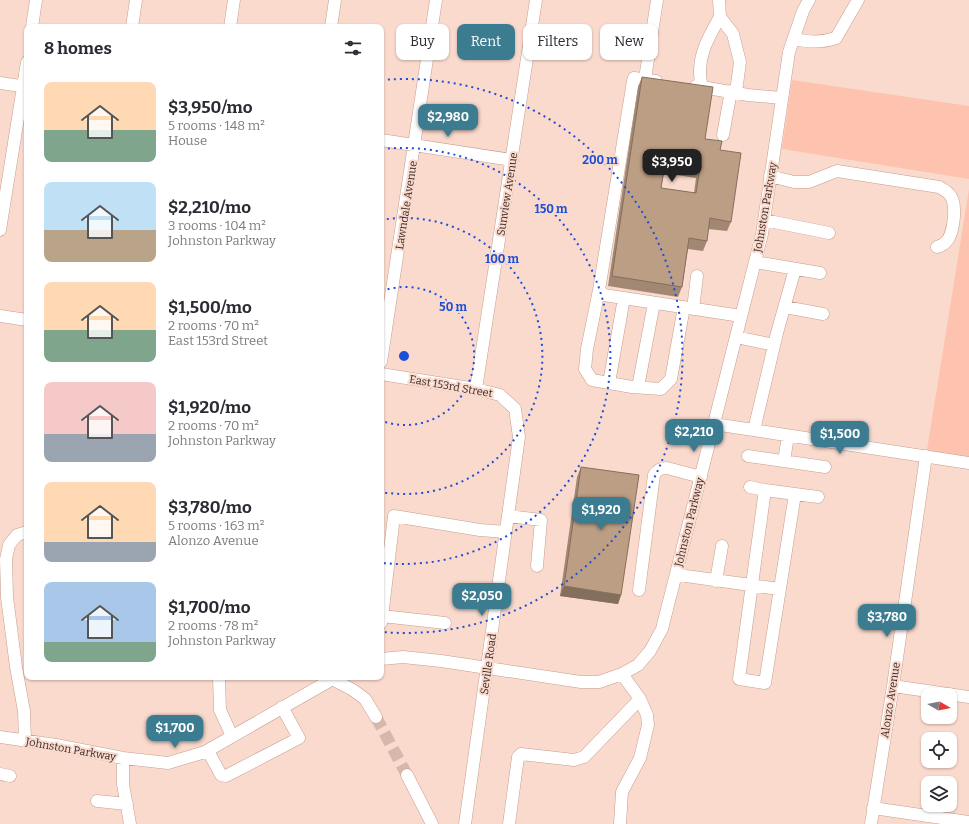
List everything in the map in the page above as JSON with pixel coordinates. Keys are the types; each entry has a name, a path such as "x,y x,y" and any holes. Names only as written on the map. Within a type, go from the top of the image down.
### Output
{"street":[{"path":"32,24 36,0"},
{"path":"132,24 136,0"},
{"path":"230,24 234,0"},
{"path":"331,24 335,0"},
{"name":"Lawndale Avenue","path":"384,343 436,0"},
{"name":"Sunview Avenue","path":"476,389 536,0"},
{"path":"645,79 657,0"},
{"path":"702,87 700,79 701,55 720,17 719,0"},
{"name":"Johnston Parkway","path":"384,656 441,661 580,682 599,682 622,674 638,665 650,651 662,629 755,262 764,220 789,52 803,11 809,0"},
{"path":"794,39 813,42 826,42 836,38 858,0"},
{"path":"720,17 733,34 740,62 723,134"},
{"path":"666,82 634,78 632,81 599,290 586,349 585,369 592,380 661,389 671,379 698,276"},
{"path":"0,83 24,87"},
{"path":"688,85 748,95 782,98"},
{"path":"0,230 24,93"},
{"path":"384,140 512,160"},
{"path":"770,176 794,182 809,182 837,171 939,187 950,195 954,204 955,217 951,233 946,242 937,247"},
{"path":"764,220 829,233"},
{"path":"755,262 820,273"},
{"path":"754,430 774,345 795,269"},
{"path":"599,290 604,295 741,316"},
{"path":"609,383 624,298"},
{"path":"638,387 654,303"},
{"path":"785,306 823,314"},
{"path":"0,316 24,320"},
{"path":"736,337 774,345"},
{"name":"East 153rd Street","path":"384,374 476,389 500,395 515,409"},
{"name":"Seville Road","path":"466,824 519,437 515,409"},
{"path":"714,424 969,463"},
{"path":"784,461 788,436"},
{"path":"748,456 825,467"},
{"name":"Alonzo Avenue","path":"871,824 893,686 926,456"},
{"path":"639,590 654,476 656,471 661,468 667,468 701,477"},
{"path":"750,487 818,497"},
{"path":"765,490 739,679 766,683 795,494"},
{"path":"384,596 394,516 480,530 506,532"},
{"path":"508,516 541,520 537,566"},
{"path":"24,533 17,535 9,545 6,559 7,597 16,667 24,711 25,741"},
{"path":"716,581 722,546"},
{"path":"676,574 716,581 780,589"},
{"path":"384,620 445,623"},
{"path":"620,824 622,792 640,758 648,725 647,715 640,700 622,674"},
{"path":"219,680 220,710 232,736"},
{"name":"Johnston Parkway","path":"0,737 56,745 123,758 168,763 208,750 326,680"},
{"path":"330,680 353,690 365,699 376,717"},
{"path":"893,686 969,697"},
{"path":"509,824 518,757 521,754 574,760 584,757 640,700"},
{"path":"208,750 221,775 226,776 299,738 282,707"},
{"path":"123,758 124,784 130,824"},
{"path":"407,775 432,824"},
{"path":"97,801 127,804"},
{"path":"874,808 969,822"}],"shaded area":[{"path":"792,80 969,106 969,179 782,149"},
{"path":"969,189 969,463 926,456"}],"building":[{"path":"642,77 713,87 705,139 722,141 720,150 741,153 731,222 710,218 707,241 689,238 682,287 612,276","holes":["665,163 700,168 696,193 661,188"]},
{"path":"581,467 639,475 621,595 564,586"}],"tunnel":[{"path":"376,717 407,775"}]}
